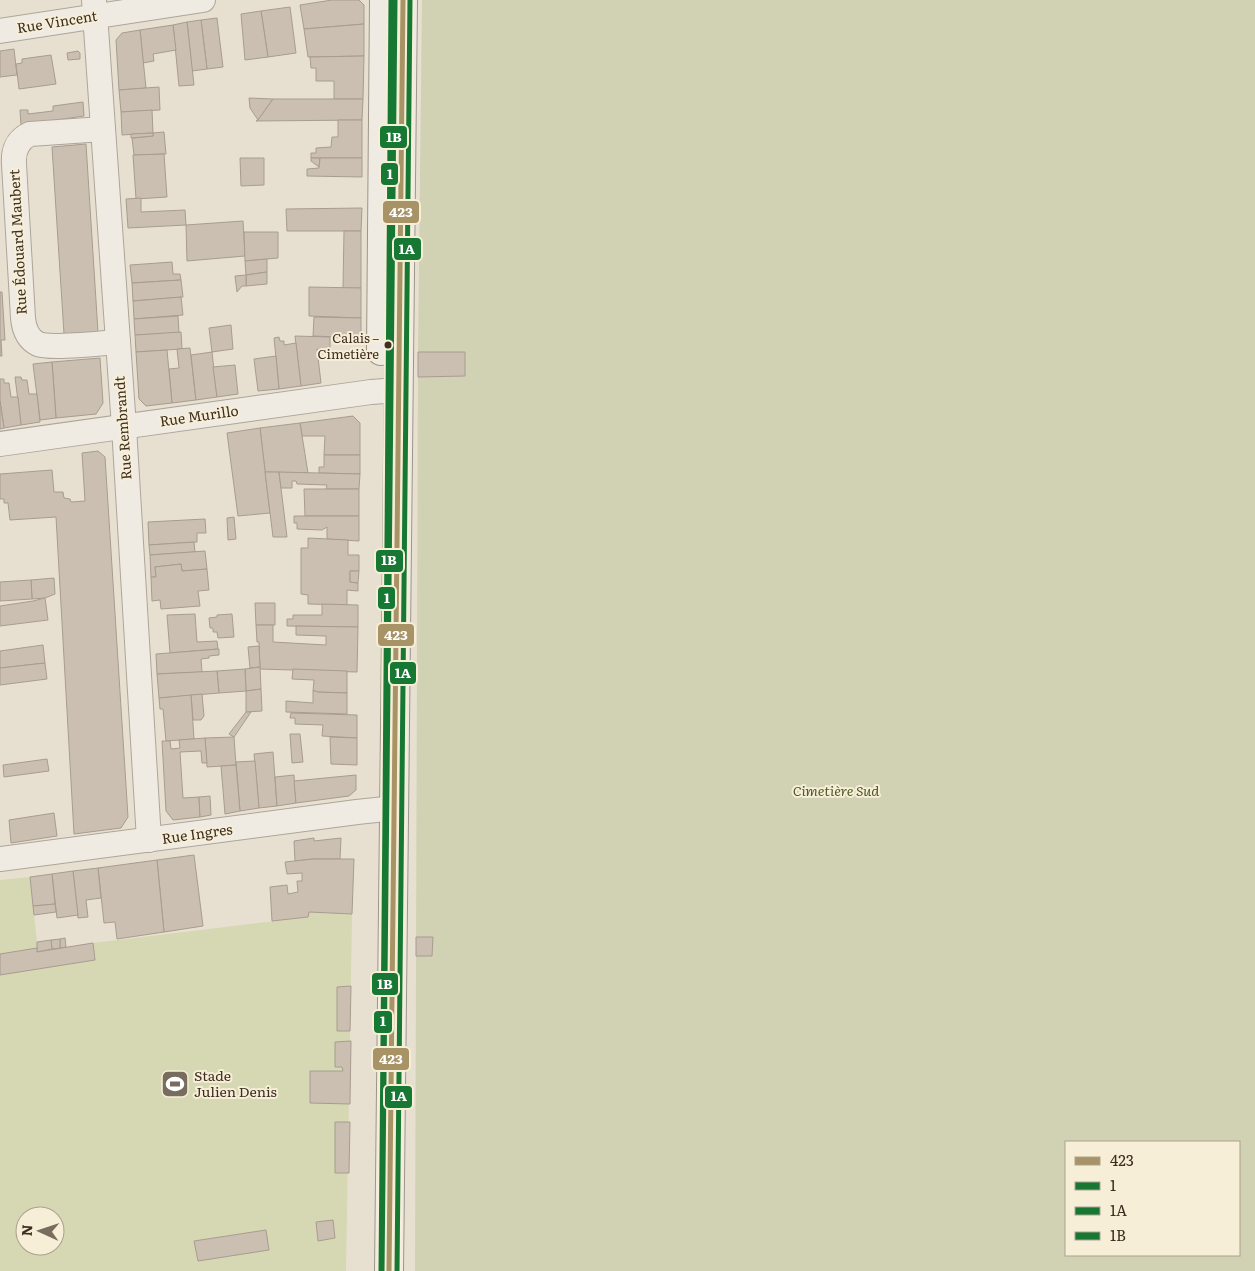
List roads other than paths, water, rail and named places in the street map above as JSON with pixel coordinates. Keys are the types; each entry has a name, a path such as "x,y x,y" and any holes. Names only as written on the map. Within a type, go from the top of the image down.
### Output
{"main road":[{"path":"384,0 390,390"},
{"path":"389,1271 386,809 390,390 403,0"},
{"path":"373,1271 386,809"}],"street":[{"name":"Rue Vincent","path":"0,31 95,8 203,0"},
{"name":"Rue Rembrandt","path":"95,8 124,427 149,840"},
{"name":"Rue Édouard Maubert","path":"103,129 30,134 21,140 16,147 14,164 23,318 28,335 41,345 118,342"},
{"name":"Rue Murillo","path":"0,444 390,390"},
{"name":"Rue Ingres","path":"0,859 386,809"}],"place":[{"name":"Calais – Cimetière","path":"388,345"},
{"name":"Stade Julien Denis","path":"175,1084"}],"park label":[{"name":"Cimetière Sud","path":"836,791"}]}
